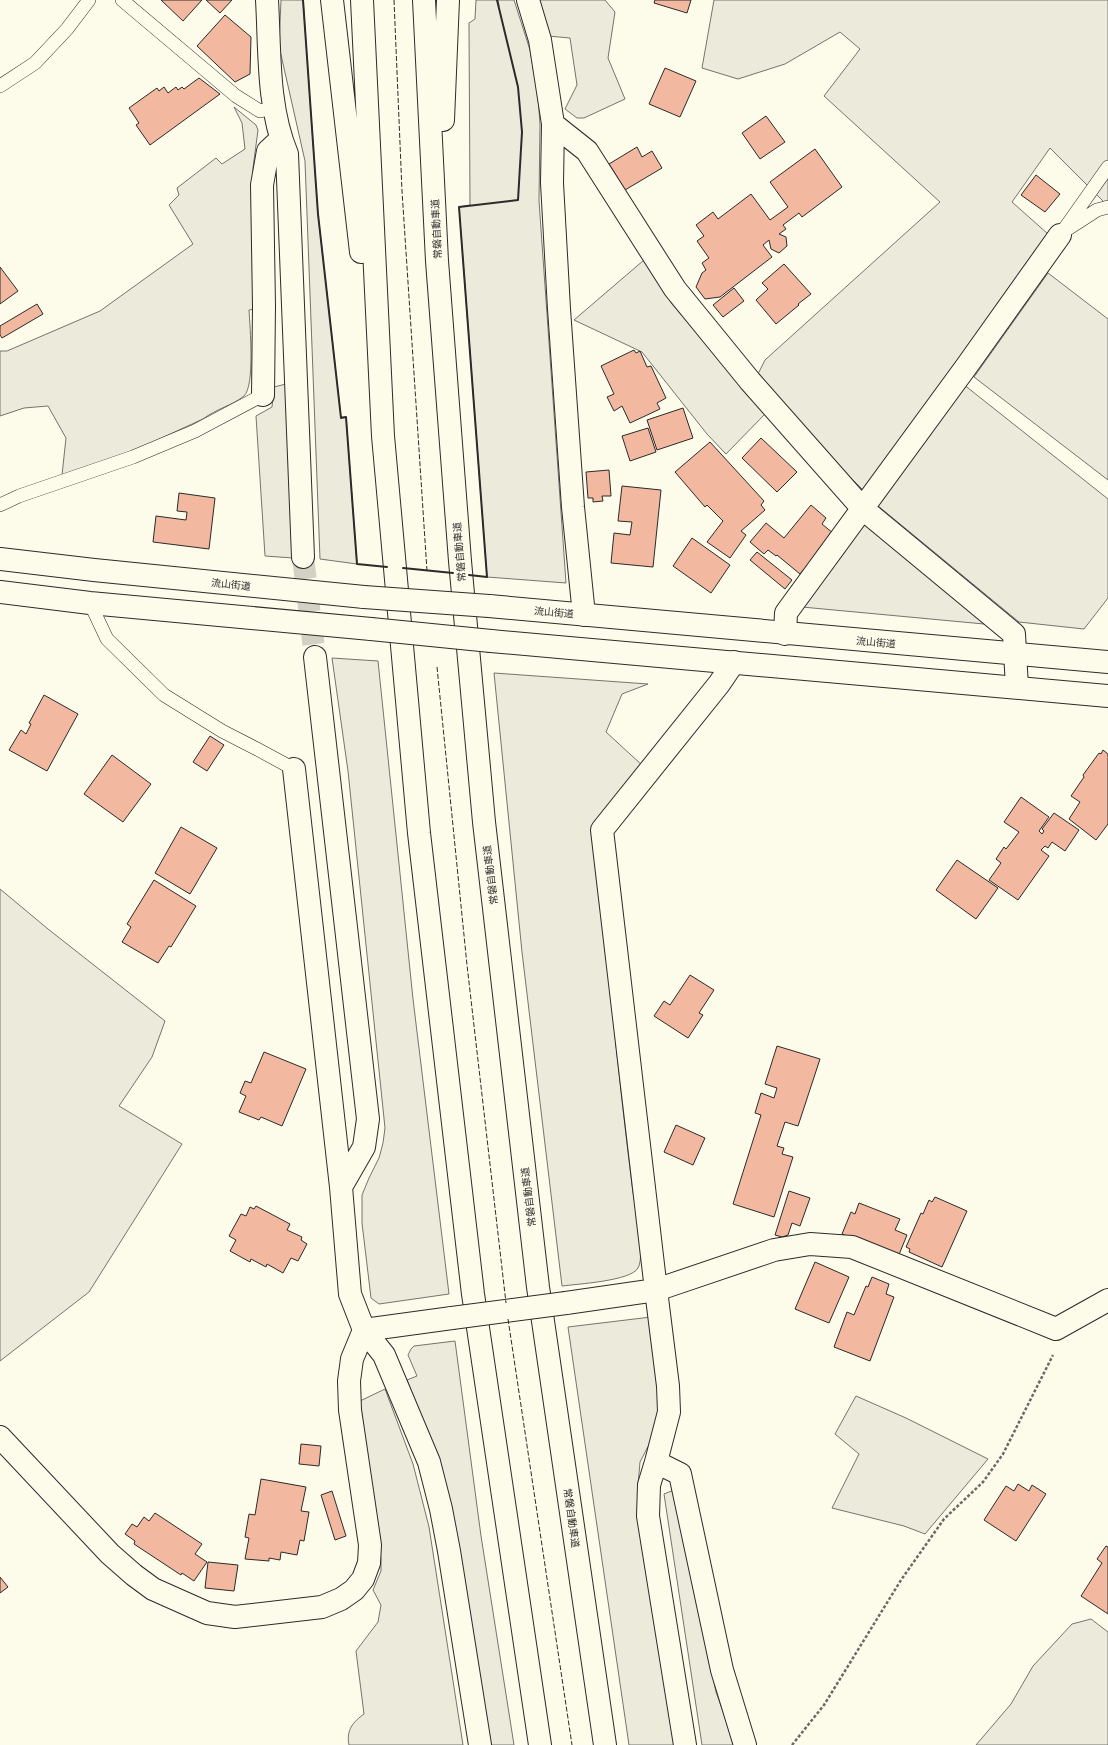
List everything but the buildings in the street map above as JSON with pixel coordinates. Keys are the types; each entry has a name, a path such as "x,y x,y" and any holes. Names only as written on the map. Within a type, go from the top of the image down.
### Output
{"main road":[{"path":"267,0 273,108 281,139 287,154 303,557"},
{"path":"332,0 383,436 419,833 471,1278 540,1745"},
{"path":"362,0 383,436"},
{"name":"常磐自動車道","path":"424,0 437,261 460,561 484,822 538,1287 605,1745"},
{"path":"437,261 448,0"},
{"path":"528,0 540,40 553,124 552,183 559,316 573,507 584,615"},
{"path":"553,124 587,151 675,289 750,381 863,508 1014,634 1017,687"},
{"path":"263,395 264,306 262,184 268,151 281,139"},
{"path":"784,634 786,613 966,367 1060,235"},
{"name":"流山街道","path":"0,559 364,597 489,606 784,634 1108,662"},
{"path":"0,592 90,603 491,641 1108,696"},
{"path":"315,657 368,1119 364,1147 341,1187"},
{"path":"685,1745 648,1516 649,1485 669,1412 669,1399 602,830 719,684 734,662"},
{"path":"294,769 341,1187 350,1294 364,1330 384,1355 429,1462 441,1509 449,1551 480,1745"},
{"path":"364,1330 656,1290 774,1250 810,1244 852,1247 1056,1329 1108,1300"},
{"path":"0,1437 110,1554 153,1589 207,1613 235,1617 322,1607 341,1599 354,1590 362,1579 368,1563 370,1546 350,1410 348,1381 352,1359 364,1330"},
{"path":"656,1462 680,1474 722,1670 745,1745"}],"lane":[{"path":"0,86 35,63 90,0"},
{"path":"122,0 236,96 260,111 273,108"},
{"path":"1060,235 1108,167"},
{"path":"1060,235 1097,210 1108,207"},
{"path":"0,506 19,496 69,481 133,457 195,431 263,395"},
{"path":"90,603 107,639 164,695 222,731 257,748 294,769"}],"path":[{"path":"792,1745 824,1705 901,1580 944,1519 982,1482 1003,1454 1061,1340 1056,1329"}],"shaded area":[{"path":"281,0 303,0 318,214 341,417 346,417 357,564 320,559 305,161 279,46"},
{"path":"476,0 497,0 499,6 498,0 514,0 530,50 538,96 540,124 539,201 566,583 487,577 459,207 470,205 469,23 475,19"},
{"path":"538,0 605,0 615,12 608,58 625,99 584,118 577,118 565,109 577,85 570,38 548,36"},
{"path":"714,0 1108,0 1108,203 1105,203 1050,148 1012,202 1048,234 864,491 757,376 765,360 940,202 824,96 860,49 840,32 785,64 738,79 702,68"},
{"path":"234,107 256,125 258,130 253,168 255,309 249,310 251,369 250,381 247,390 244,396 240,399 213,412 203,419 131,452 62,475 66,438 48,406 24,408 0,416 0,351 7,351 100,311 193,244 169,205 179,195 177,188 216,158 222,164 245,149 242,123"},
{"path":"644,260 672,304 765,414 726,454 707,434 642,352 574,320"},
{"path":"1048,273 1108,319 1108,480 974,377"},
{"path":"286,384 293,558 265,556 256,416 272,407 274,387"},
{"path":"963,384 1108,499 1108,598 1084,629 1019,622 877,505"},
{"path":"865,521 986,621 984,624 802,607"},
{"path":"332,658 378,661 413,999 449,1294 379,1304 371,1298 362,1223 362,1195 379,1158 385,1128 348,771"},
{"path":"494,673 648,684 622,694 606,732 643,766 594,826 621,1095 641,1252 638,1268 625,1276 615,1279 562,1286 522,952"},
{"path":"0,889 48,929 165,1021 152,1057 119,1106 182,1144 89,1292 0,1361"},
{"path":"651,1317 662,1405 657,1429 640,1462 638,1485 639,1512 679,1745 629,1745 568,1327"},
{"path":"455,1341 481,1536 514,1745 488,1745 428,1434 407,1380 417,1376 408,1355 414,1346"},
{"path":"385,1389 413,1464 429,1527 463,1745 349,1745 348,1740 351,1727 364,1714 356,1651 378,1622 381,1605 373,1590 381,1571 381,1559 360,1401"},
{"path":"856,1396 906,1418 988,1459 925,1534 904,1526 832,1508 859,1454 835,1434"},
{"path":"674,1490 716,1692 735,1745 702,1745 664,1494"},
{"path":"1091,1619 1108,1632 1108,1745 976,1745 1011,1704 1033,1666 1072,1624"}],"tunnel":[{"path":"303,557 315,657"}],"fence":[{"path":"394,0 402,191 427,571"},
{"path":"437,667 467,965 506,1303"},
{"path":"508,1319 572,1745"}],"wall":[{"path":"303,0 318,214 341,418 346,417 357,564 387,567"},
{"path":"469,575 487,577 459,207 518,200 522,132 518,87 497,0"},
{"path":"403,568 453,573"}]}
